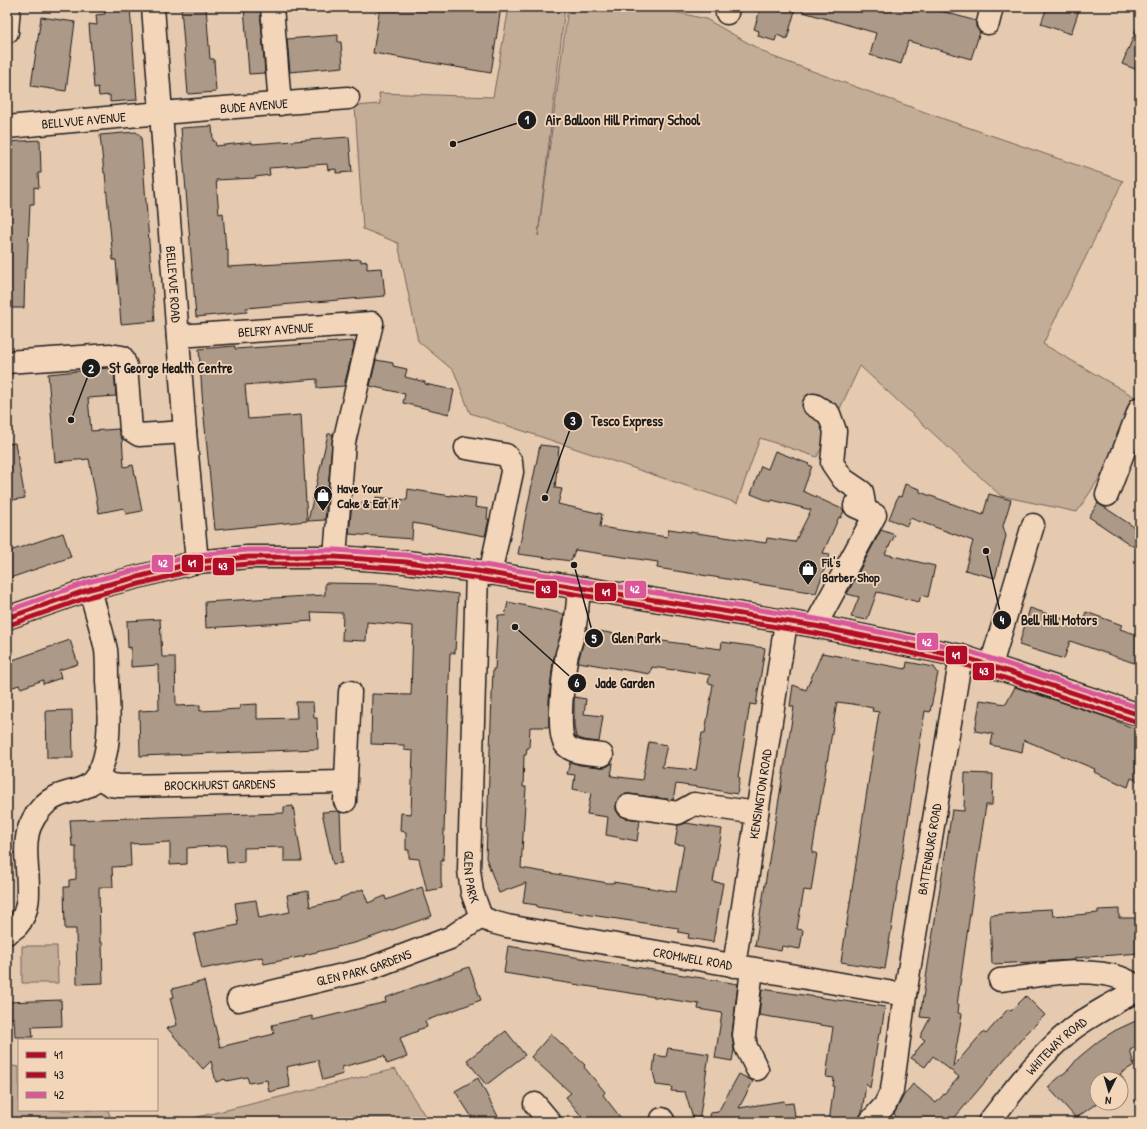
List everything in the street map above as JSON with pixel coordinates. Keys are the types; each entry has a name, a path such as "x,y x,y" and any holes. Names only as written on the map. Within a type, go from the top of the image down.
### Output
{"street":[{"name":"BELLEVUE ROAD","path":"153,7 185,432 197,562"},
{"path":"272,7 280,104"},
{"name":"BUDE AVENUE","path":"160,113 348,98"},
{"name":"BELLVUE AVENUE","path":"7,127 160,113"},
{"name":"BELFRY AVENUE","path":"178,336 372,323 344,442 335,557"},
{"path":"7,362 110,355 122,357 126,366 131,430 139,435 185,432"},
{"path":"814,405 829,414 835,431 832,463 843,479 862,492 860,508 875,515 816,626"},
{"path":"1107,495 1140,408"},
{"name":"GLEN PARK","path":"466,448 506,455 511,462 512,472 484,572 469,870 472,892 481,917"},
{"path":"991,665 1034,525"},
{"path":"7,618 90,589 197,562 248,557 335,557 406,562 484,572 579,589 816,626 961,656 1140,715"},
{"path":"7,933 17,927 24,916 27,903 27,845 29,828 36,815 46,804 57,796 86,786 97,777 106,753 109,711 106,651 90,589"},
{"path":"579,589 576,624 567,656 560,727 565,746 573,751 602,755"},
{"name":"KENSINGTON ROAD","path":"760,1071 746,1047 744,1035 743,968 757,813 786,622"},
{"name":"BATTENBURG ROAD","path":"870,1122 885,1105 892,1090 905,995 961,656"},
{"name":"BROCKHURST GARDENS","path":"97,777 110,785 119,786 345,791 348,759 350,692"},
{"path":"628,806 678,813 694,804 757,813"},
{"name":"CROMWELL ROAD","path":"481,917 507,926 905,995"},
{"name":"GLEN PARK GARDENS","path":"238,1000 368,969 450,938 481,917"},
{"name":"WHITEWAY ROAD","path":"989,1122 1042,1056 1071,1030 1140,989 1121,978 1110,975 1079,972 1000,980"},
{"path":"535,1104 550,1122"}],"shaded area":[{"path":"509,7 565,7 538,236 568,7 654,7 706,19 771,56 944,119 1123,181 1043,344 1140,400 1140,416 1077,512 1001,496 860,366 817,457 760,438 737,503 470,413 454,371 418,341 398,243 363,229 355,106 380,104 379,93 493,97"},
{"path":"22,946 57,946 58,983 22,983"},
{"path":"7,1065 18,1067 18,1111 108,1111 112,1122 7,1122"},
{"path":"395,1069 429,1122 177,1122"}],"building":[{"path":"104,7 130,7 137,100 110,102 110,95 99,96 98,87 94,88 89,24 97,25 96,15 105,14"},
{"path":"181,7 206,7 210,59 214,59 216,92 188,94"},
{"path":"244,7 260,7 265,73 249,74"},
{"path":"380,7 501,7 491,73 373,53"},
{"path":"761,7 796,7 787,39 777,35 775,41 758,36 759,31 754,29"},
{"path":"803,7 927,7 976,21 976,27 980,32 971,59 908,41 901,64 870,55 876,33 803,12"},
{"path":"1047,7 1080,7 1071,34 1041,24"},
{"path":"41,17 75,22 66,91 31,86"},
{"path":"1140,21 1140,71 1122,64"},
{"path":"338,35 338,42 341,42 343,67 290,72 287,39"},
{"path":"212,126 213,141 215,141 216,146 252,142 252,144 349,137 352,172 336,173 336,169 328,170 327,164 269,168 270,175 255,178 216,180 219,214 223,213 226,249 228,249 228,267 361,259 361,262 367,261 367,269 382,268 385,296 246,308 247,312 196,317 181,128"},
{"path":"136,132 141,136 155,321 121,324 116,260 113,260 100,135"},
{"path":"40,140 41,173 38,173 39,188 34,187 34,204 30,204 27,268 25,268 24,308 7,308 7,142"},
{"path":"353,341 354,346 344,386 317,388 317,379 245,385 248,419 301,415 307,521 215,530 199,349 235,346 235,349"},
{"path":"376,360 393,363 393,366 407,369 405,377 425,382 425,384 454,390 449,414 403,403 405,394 370,386"},
{"path":"109,368 114,369 116,396 88,398 91,431 118,429 122,438 124,467 133,465 142,511 126,514 124,508 99,513 89,459 55,462 48,374"},
{"path":"328,434 333,434 325,520 308,521"},
{"path":"15,443 25,498 7,501 7,444"},
{"path":"540,445 559,447 555,488 562,489 558,504 602,514 600,527 667,537 669,529 766,543 767,538 795,542 811,510 772,500 771,502 751,494 761,466 768,469 775,451 809,464 808,465 812,466 803,491 844,510 841,518 839,517 823,553 830,554 816,593 657,568 658,562 575,550 571,561 518,554"},
{"path":"905,484 920,489 920,492 983,515 989,494 1011,500 1003,526 1006,536 995,578 965,570 973,541 910,518 907,526 889,519 898,496 901,497"},
{"path":"408,489 451,496 476,498 475,507 488,509 487,519 489,519 485,536 413,523 412,539 349,534 352,502 375,504 376,497 407,500"},
{"path":"1098,503 1140,531 1140,551 1089,517"},
{"path":"881,530 895,535 885,554 935,566 928,597 921,595 919,602 877,592 867,620 851,617 859,597 847,594"},
{"path":"63,533 71,557 7,579 7,552"},
{"path":"325,583 385,584 458,594 455,653 450,653 443,860 441,860 442,888 427,891 419,859 409,858 409,850 406,850 406,832 400,831 401,813 411,814 413,751 404,750 404,745 371,744 372,694 411,695 413,626 367,622 366,641 342,640 343,613 311,612 312,621 206,628 205,602 325,595"},
{"path":"508,602 564,614 562,630 553,661 549,700 549,727 530,727 529,748 527,748 526,755 524,755 523,787 526,787 521,868 608,883 613,882 676,892 684,845 675,844 678,825 686,823 722,829 713,882 723,883 713,942 688,938 689,934 678,932 678,928 537,907 537,905 523,903 526,883 499,893 486,858 493,669 495,669 498,615 505,616"},
{"path":"1030,608 1081,625 1086,612 1122,625 1120,629 1140,636 1140,665 1070,641 1064,659 1019,645"},
{"path":"160,619 162,657 175,657 176,706 200,705 200,711 240,709 240,705 257,704 257,719 297,718 296,702 313,702 314,718 317,718 318,749 140,756 139,711 159,710 158,665 131,667 131,647 128,648 127,621"},
{"path":"587,629 662,642 721,649 722,642 765,648 756,705 750,704 738,777 740,778 737,794 676,784 673,800 624,794 618,799 616,810 620,816 640,820 637,841 606,835 608,817 587,814 591,793 573,789 575,775 567,774 570,762 580,765 601,767 606,767 613,763 611,776 642,780 649,742 667,745 662,767 696,770 702,733 705,733 713,684 708,683 710,675 675,669 652,667 650,674 578,662"},
{"path":"70,640 78,664 59,670 61,678 43,684 43,680 21,688 19,685 7,689 7,662"},
{"path":"822,653 906,669 907,662 934,667 938,673 930,712 925,711 885,969 841,962 879,712 872,711 873,708 853,704 837,702 812,853 817,853 811,891 804,890 797,929 803,930 800,949 782,946 781,951 755,946 794,707 790,706 793,685 806,690"},
{"path":"1015,687 1109,718 1140,731 1140,782 1131,778 1128,787 1094,772 1095,769 1024,740 1022,752 991,745 993,734 975,731 980,700 1006,704"},
{"path":"574,697 586,699 584,714 603,716 599,742 584,740 576,737 574,726"},
{"path":"72,710 73,758 47,758 46,711"},
{"path":"965,773 993,774 992,805 986,805 977,864 957,1005 959,1004 958,1013 962,1014 953,1067 983,1032 986,1034 1008,1009 1011,1011 1026,996 1045,1015 1025,1035 951,1122 901,1122 894,1114 904,1095 913,1084 936,1103 959,1077 933,1056 925,1067 911,1058 925,1040 920,1037 930,1018 920,1017 952,810 964,811"},
{"path":"293,806 302,861 284,861 284,847 244,848 244,862 227,863 226,845 187,848 187,864 170,865 170,842 130,844 131,866 112,867 113,887 99,887 100,942 102,942 103,983 77,984 76,929 65,929 64,887 69,887 69,880 76,879 76,846 72,846 70,820 284,813 284,807"},
{"path":"322,812 340,812 342,863 333,864"},
{"path":"422,887 432,916 358,942 304,955 305,956 264,964 262,957 202,969 194,934 238,925 235,903 256,900 259,918 290,912 287,895 308,891 310,907 340,900 340,898 363,889 368,903 385,896 386,900"},
{"path":"1052,909 1053,916 1098,913 1098,910 1119,909 1119,918 1140,918 1140,953 1075,958 1075,960 992,964 990,915"},
{"path":"508,946 738,984 732,1034 734,1050 732,1061 715,1058 722,1013 698,1009 699,1004 504,973"},
{"path":"469,967 481,1000 425,1021 427,1027 400,1038 407,1057 387,1064 384,1056 342,1067 343,1074 323,1080 318,1060 286,1067 290,1087 269,1092 267,1080 249,1083 247,1077 226,1081 225,1079 216,1082 211,1061 203,1069 167,1028 177,1025 170,998 174,997 172,989 204,981 220,1047 274,1034 272,1025 312,1016 313,1020 386,1002 385,998"},
{"path":"762,989 885,1007 870,1088 866,1084 862,1112 858,1122 829,1122 834,1078 826,1077 833,1027 759,1015"},
{"path":"61,1000 62,1026 32,1027 33,1037 15,1037 14,1018 7,1018 7,1002"},
{"path":"1140,1019 1140,1045 1130,1050 1134,1065 1125,1071 1089,1071 1089,1109 1076,1118 1048,1087 1070,1068 1078,1058 1100,1040 1116,1030"},
{"path":"506,1031 525,1055 486,1085 467,1060"},
{"path":"551,1034 585,1065 584,1067 605,1092 603,1095 624,1122 586,1122 566,1097 571,1093 531,1057"},
{"path":"668,1048 709,1054 699,1122 694,1122 685,1092 671,1091 672,1087 656,1085 653,1071 655,1055 666,1057"},
{"path":"739,1074 753,1081 739,1108 784,1101 785,1104 793,1103 796,1122 711,1122 710,1113 718,1112"},
{"path":"478,1078 501,1122 475,1122 455,1091"}],"transit line":[{"name":"42","path":"7,611 88,582 196,555 248,550 335,550 406,555 478,564 816,619 962,649 1140,708"},
{"name":"41","path":"7,618 90,589 197,562 248,557 335,557 406,562 477,571 815,626 961,656 1140,715"},
{"name":"43","path":"9,625 92,596 198,569 248,564 335,564 405,569 476,578 814,633 959,663 1138,722"}],"place":[{"name":"Air Balloon Hill Primary School","path":"453,144"},
{"name":"St George Health Centre","path":"71,420"},
{"name":"Tesco Express","path":"545,498"},
{"name":"Have Your Cake & Eat It","path":"323,512"},
{"name":"Bell Hill Motors","path":"986,551"},
{"name":"Glen Park","path":"574,565"},
{"name":"Fil's Barber Shop","path":"808,586"},
{"name":"Jade Garden","path":"515,627"}]}
